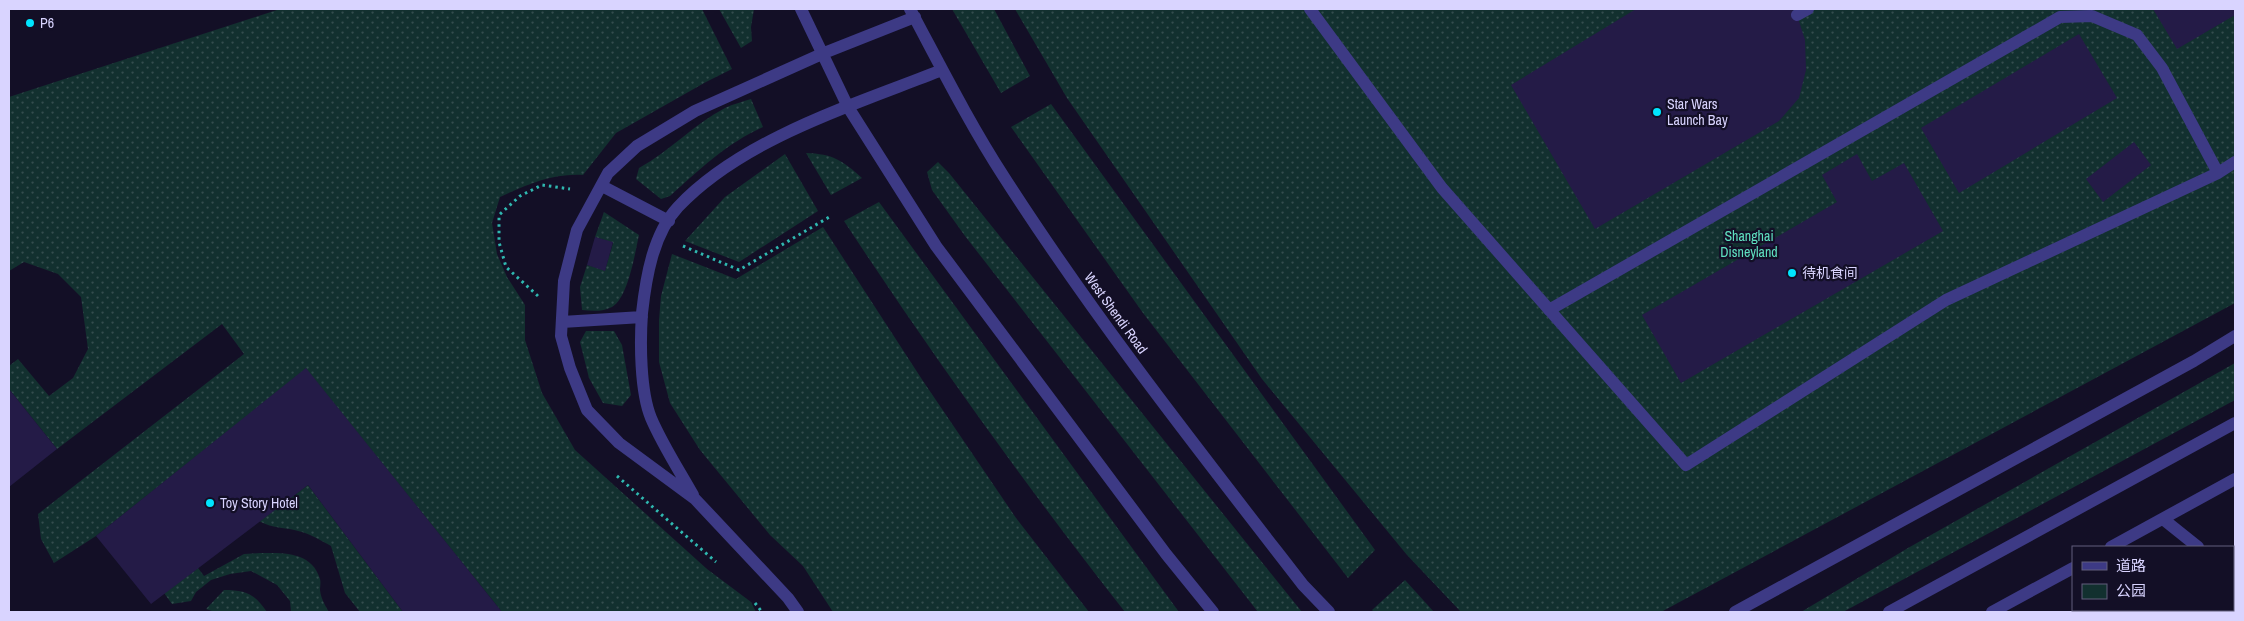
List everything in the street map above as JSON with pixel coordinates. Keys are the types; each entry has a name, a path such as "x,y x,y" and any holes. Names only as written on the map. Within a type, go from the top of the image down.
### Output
{"street":[{"path":"801,9 824,53 848,107 936,246 1160,546 1213,612"},
{"path":"1310,9 1442,188 1686,465 1946,300 2218,173 2235,162"},
{"path":"798,612 788,598 695,499 619,443 587,410 570,368 561,336 564,281 577,230 608,173 637,146 695,111 913,13"},
{"name":"West Shendi Road","path":"913,13 942,70 1004,177 1103,323 1298,577 1329,612"},
{"path":"1549,310 2060,17 2092,16 2138,35 2162,68 2218,173"},
{"path":"695,499 651,417 642,371 642,317 646,280 660,235 678,208 716,175 766,143 848,107 942,70"},
{"path":"602,186 669,221"},
{"path":"562,322 642,317"},
{"path":"1735,612 2194,361 2235,336"},
{"path":"1889,612 2235,423"},
{"path":"2113,546 2235,479"},
{"path":"2163,519 2197,546"},
{"path":"1992,612 2072,569"}],"path":[{"path":"682,245 739,270 831,216"}],"green space":[{"path":"280,9 702,9 732,69 616,133 583,175 550,178 500,197 492,223 497,254 507,277 525,305 525,340 542,393 575,450 707,569 751,602 756,612 502,612 306,369 96,536 54,563 41,539 38,514 244,354 222,324 57,449 9,389 9,366 18,359 49,396 73,378 88,349 81,297 58,274 24,262 9,271 9,97"},
{"path":"719,9 754,9 751,27 752,41 741,48"},
{"path":"952,9 994,9 1030,76 1001,93"},
{"name":"Shanghai Disneyland","path":"1015,9 2235,9 2235,303 1661,612 1461,612 1407,555 1262,379 1067,98"},
{"path":"751,99 763,127 725,149 670,196 661,199 636,179 639,168 714,114 734,104"},
{"path":"1051,104 1375,550 1348,578 1143,313 1011,127"},
{"path":"806,153 837,159 862,178 831,195"},
{"path":"785,154 818,211 739,262 685,241 725,197"},
{"path":"938,162 949,173 1302,612 1258,612 965,236 932,190 927,172"},
{"path":"879,202 1179,612 1125,612 1016,468 945,370 844,221"},
{"path":"604,212 639,235 635,253 627,285 618,302 605,310 582,310 580,287 587,265 605,270 613,243 595,237"},
{"path":"823,227 923,381 1016,518 1089,612 833,612 803,566 770,535 700,450 670,403 659,362 661,296 672,254 736,279"},
{"path":"586,331 614,331 622,345 631,395 622,406 603,403 589,378 580,342"},
{"path":"2235,363 2235,400 1843,612 1801,612 1908,548"},
{"path":"308,485 403,612 360,612 345,593 331,546 306,533 259,521"},
{"path":"244,554 287,554 303,558 310,563 320,579 321,596 329,612 291,612 290,601 277,585 251,571 230,574 211,580 196,592 191,601 172,604 164,593 198,568 204,576"},
{"path":"1405,580 1434,612 1374,612 1372,610"},
{"path":"224,590 249,594 267,612 215,612 206,609"}],"building":[{"name":"Star Wars Launch Bay","path":"1636,9 1792,9 1797,15 1805,40 1806,70 1799,98 1779,121 1595,229 1511,85"},
{"path":"2153,9 2235,9 2235,15 2177,49"},
{"path":"2079,34 2117,98 1959,193 1921,128"},
{"path":"2134,142 2151,165 2103,202 2086,179"},
{"name":"待机食间","path":"1857,154 1872,181 1904,163 1943,231 1681,383 1642,315 1837,202 1822,175"},
{"path":"595,237 613,242 605,271 587,265"},
{"name":"Toy Story Hotel","path":"306,368 502,612 403,612 308,485 151,604 96,536"},
{"path":"9,389 57,449 9,487"},
{"path":"2118,611 2190,611 2189,612"}],"place":[{"name":"P6","path":"30,23"},
{"name":"Star Wars Launch Bay","path":"1657,112"},
{"name":"待机食间","path":"1792,273"},
{"name":"Toy Story Hotel","path":"210,503"}]}
